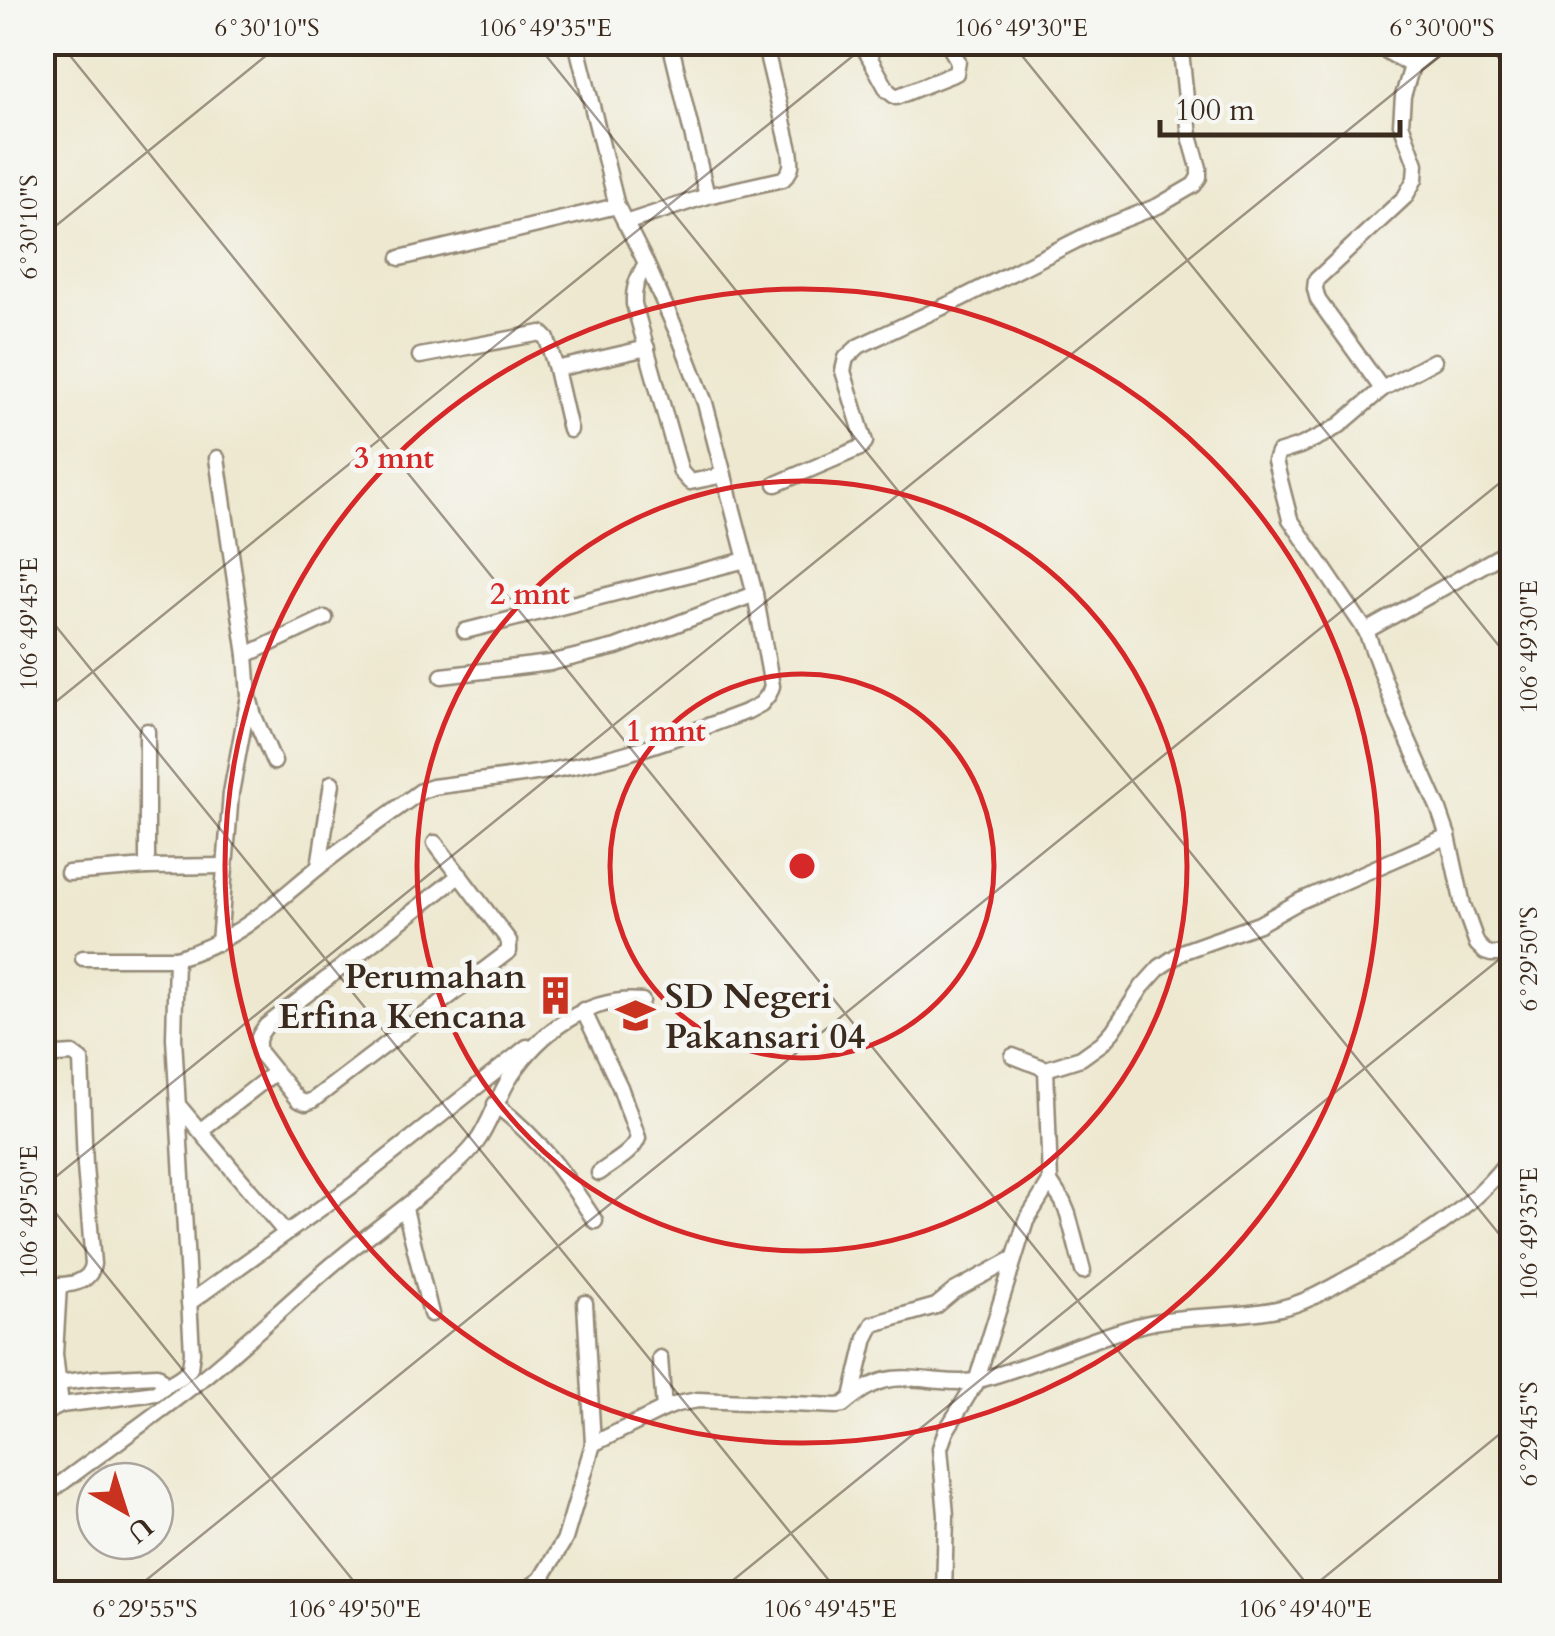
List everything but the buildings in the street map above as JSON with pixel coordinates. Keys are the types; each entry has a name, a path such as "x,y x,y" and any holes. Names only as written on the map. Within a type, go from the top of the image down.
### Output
{"street":[{"path":"83,958 176,958 220,943 421,792 602,760 761,704 770,694 772,686 755,594 705,403 681,341 618,206 576,42"},
{"path":"670,42 707,196"},
{"path":"625,222 707,196 783,178 790,172 790,150 764,42"},
{"path":"861,42 888,91 896,98 956,72 958,61 947,42"},
{"path":"776,484 866,442 843,371 846,358 859,346 1097,230 1158,206 1194,185 1199,168 1190,136 1180,42"},
{"path":"1370,42 1412,66"},
{"path":"1382,389 1324,309 1315,289 1316,280 1404,196 1415,178 1416,164 1402,124 1403,96 1412,66 1443,42"},
{"path":"400,258 618,206"},
{"path":"646,262 634,292 634,304 681,472 690,482 724,475"},
{"path":"420,356 541,333 547,338 570,430"},
{"path":"556,370 646,348"},
{"path":"1434,360 1382,389 1340,425 1278,453 1275,461 1290,518 1366,631 1438,807 1477,944 1491,954 1512,954"},
{"path":"217,458 249,696 274,762"},
{"path":"1366,631 1512,549"},
{"path":"465,632 746,560"},
{"path":"442,676 550,663 616,647 755,594"},
{"path":"246,655 325,618"},
{"path":"220,943 232,793 249,696"},
{"path":"147,731 147,867"},
{"path":"320,866 332,783"},
{"path":"1013,1056 1046,1070 1081,1058 1102,1043 1160,967 1184,951 1259,924 1300,901 1448,836"},
{"path":"435,842 460,875 509,941 509,951 313,1100 298,1100 259,1052 259,1035 460,875"},
{"path":"68,873 224,866"},
{"path":"42,1393 44,1414 61,1404 156,1393 190,1368 174,1038 176,958"},
{"path":"189,1303 349,1188 581,1007 622,999 642,1000"},
{"path":"42,1498 192,1386 332,1264 463,1158 482,1135 513,1074 581,1007"},
{"path":"581,1007 620,1087 638,1138 636,1144 600,1173"},
{"path":"42,1056 73,1054 80,1060 92,1272 81,1282 42,1286"},
{"path":"1046,1070 1050,1182 1068,1214 1083,1271"},
{"path":"201,1130 274,1073"},
{"path":"495,1104 546,1150 595,1221"},
{"path":"179,1106 285,1232"},
{"path":"593,1444 664,1409 688,1402 718,1399 837,1406 889,1378 976,1382 1136,1326 1174,1318 1278,1309 1302,1302 1431,1232 1485,1190 1512,1156"},
{"path":"944,1594 946,1515 940,1448 976,1382 1026,1221 1050,1182"},
{"path":"405,1208 431,1314"},
{"path":"852,1397 873,1324 936,1306 954,1291 1013,1259"},
{"path":"59,1285 55,1354 61,1404"},
{"path":"521,1594 540,1579 564,1539 593,1444 585,1302"},
{"path":"660,1358 664,1409"},
{"path":"42,1385 157,1375 164,1385"}],"place":[{"name":"Perumahan Erfina Kencana","path":"556,996"},
{"name":"SD Negeri Pakansari 04","path":"635,1016"}]}
